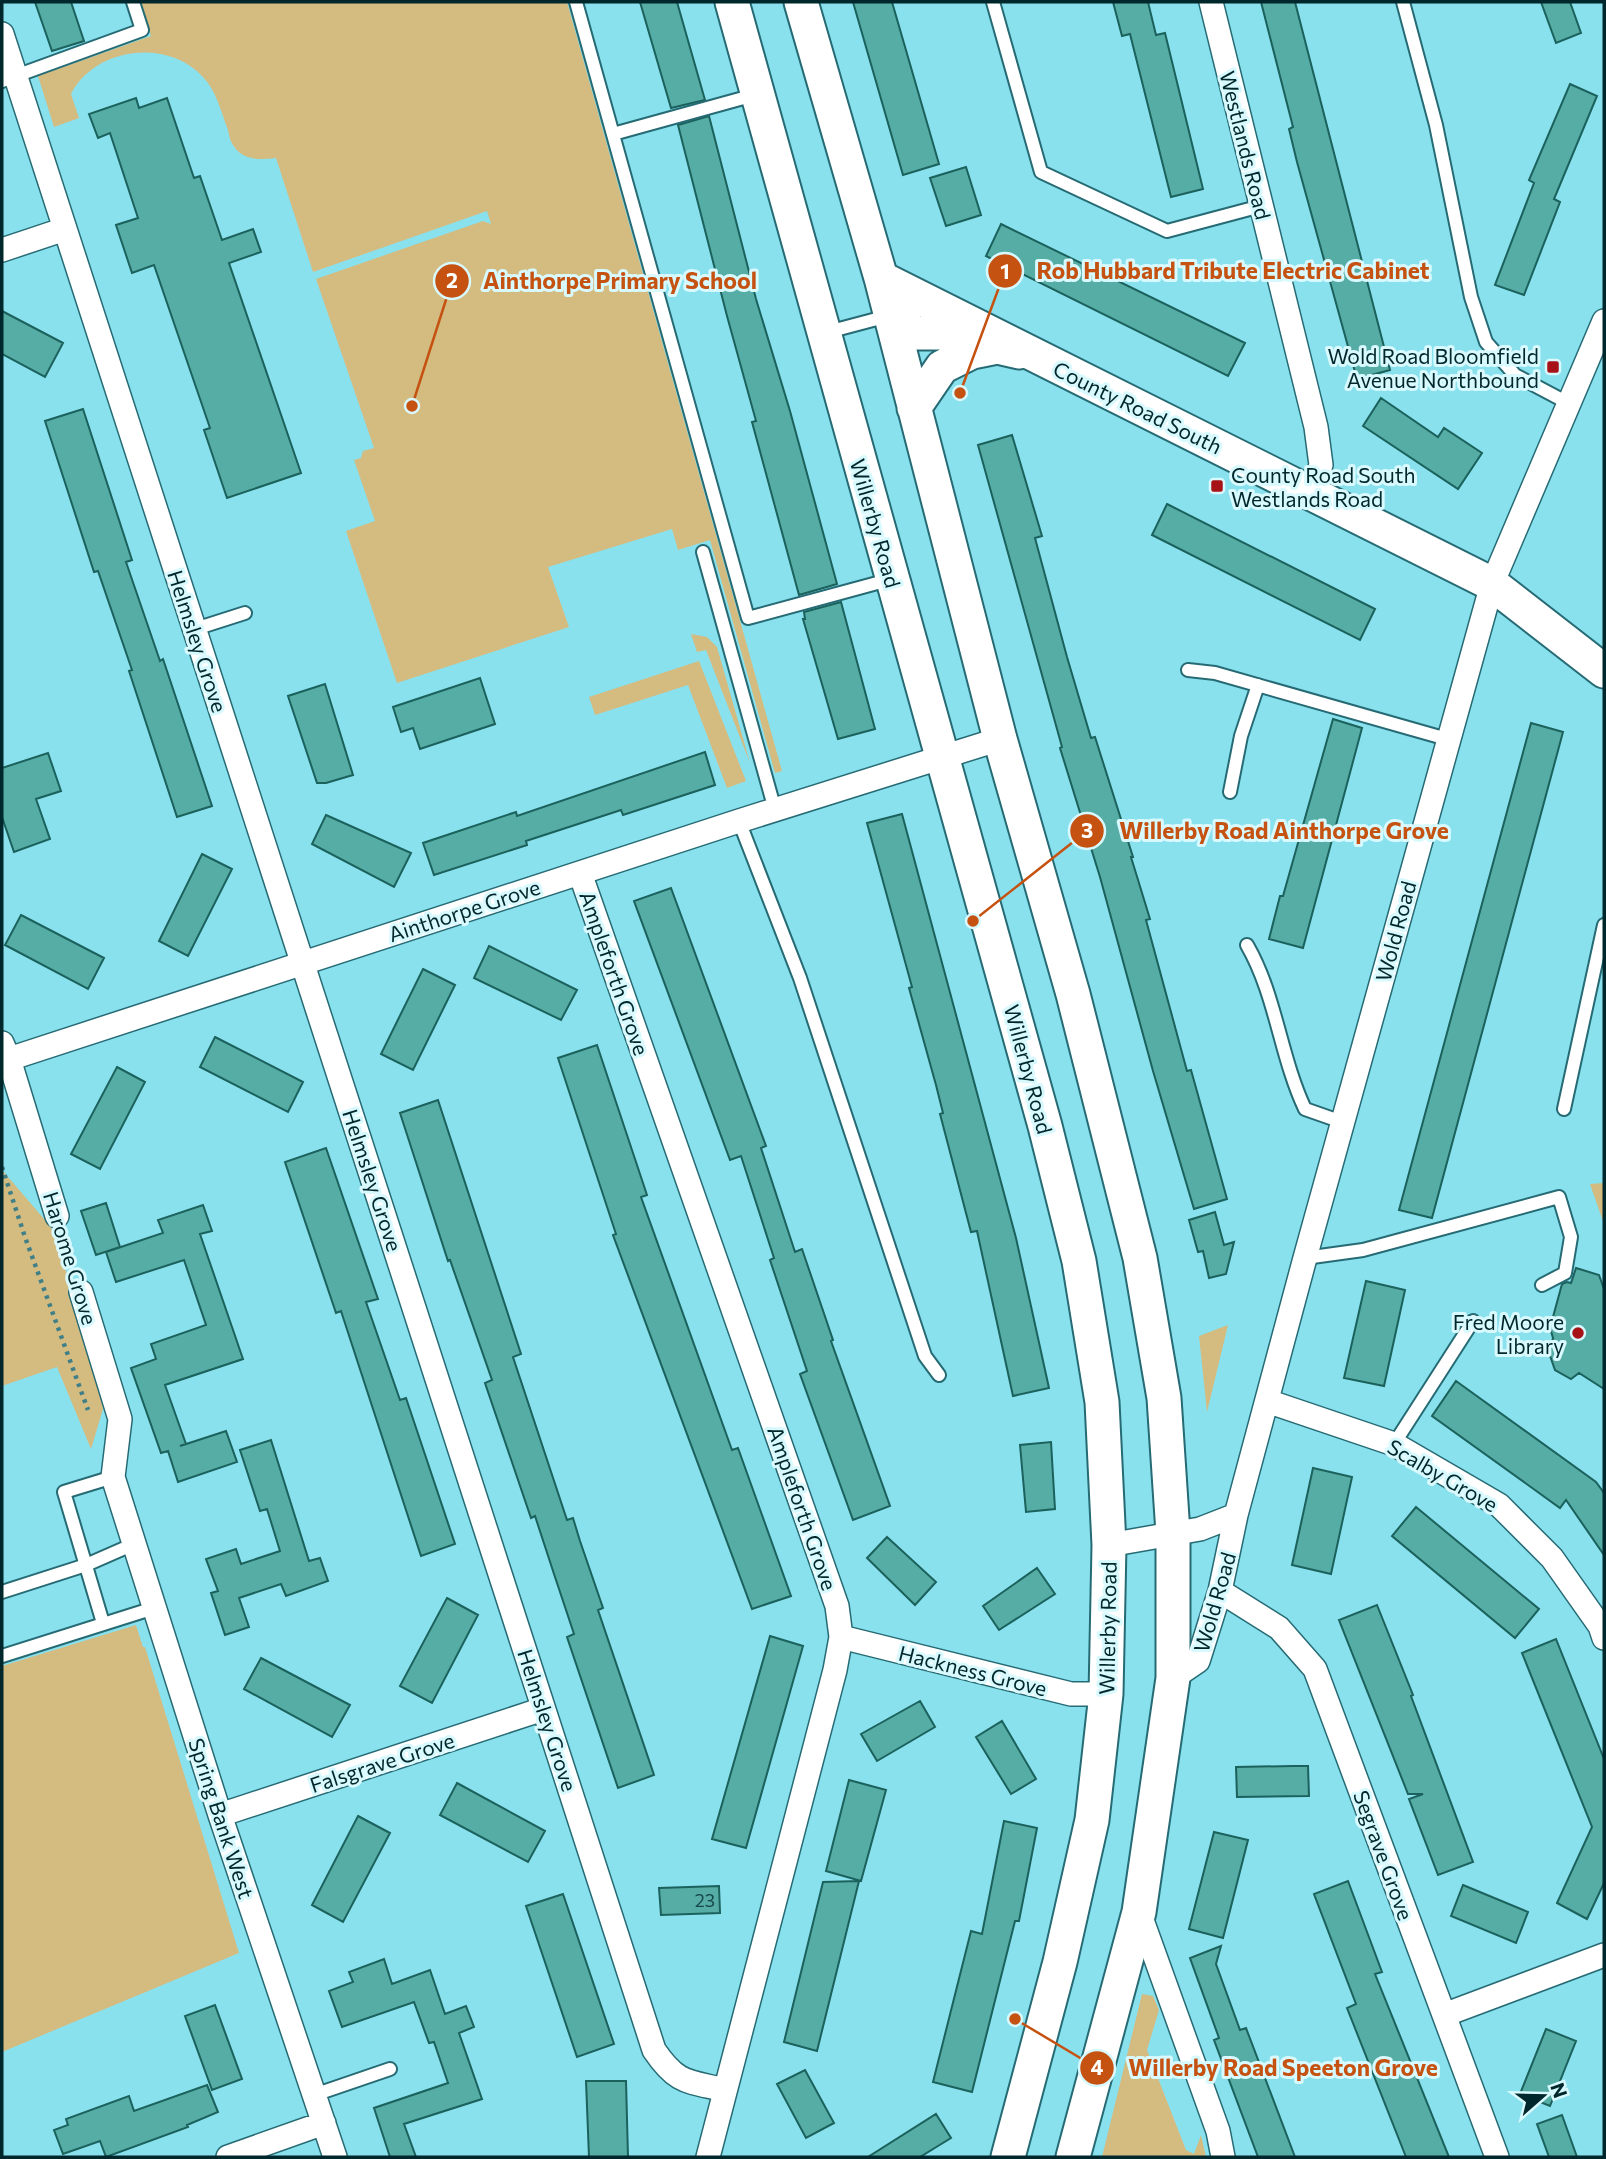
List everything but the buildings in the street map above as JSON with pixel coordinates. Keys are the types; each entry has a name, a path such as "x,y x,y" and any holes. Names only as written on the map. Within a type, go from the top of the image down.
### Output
{"street":[{"name":"Willerby Road","path":"732,2 1045,1126 1079,1261 1102,1402 1109,1545 1106,1695 1093,1820 1060,1962 1008,2157"},
{"path":"804,2 881,278 1000,739 1073,995 1140,1258 1164,1398 1173,1533 1173,1678 1139,1912 1073,2157"},
{"name":"Westlands Road","path":"1211,2 1316,426 1321,465 1311,493"},
{"name":"Helmsley Grove","path":"2,34 9,78 65,229 654,2050 668,2070 684,2081 725,2090"},
{"path":"2,250 65,229"},
{"name":"County Road South","path":"881,278 1492,584 1604,671"},
{"name":"County Road South","path":"890,315 915,333 954,333 997,347 1032,354"},
{"name":"Wold Road","path":"1173,1678 1198,1661 1220,1591 1236,1515 1305,1258 1492,584 1604,321"},
{"name":"County Road South","path":"914,408 942,367 972,352 997,347"},
{"name":"Ainthorpe Grove","path":"5,1051 303,962 1000,739"},
{"name":"Ampleforth Grove","path":"580,873 837,1606 841,1637 835,1671 708,2157"},
{"name":"Harome Grove","path":"5,1051 57,1216"},
{"name":"Harome Grove","path":"81,1292 120,1419 113,1477"},
{"name":"Scalby Grove","path":"1267,1401 1394,1444 1499,1504 1552,1558 1600,1626 1604,1638"},
{"name":"Spring Bank West","path":"113,1477 220,1815 335,2157"},
{"name":"Wold Road","path":"1109,1545 1200,1529 1236,1515"},
{"name":"Segrave Grove","path":"1220,1591 1279,1628 1315,1669 1497,2157"},
{"name":"Hackness Grove","path":"841,1637 1070,1694 1106,1695"},
{"name":"Falsgrave Grove","path":"220,1815 544,1709"},
{"path":"1139,1912 1217,2131 1223,2157"},
{"path":"1444,2015 1604,1955"},
{"path":"228,2157 324,2123"}],"lane":[{"path":"9,78 142,30 133,2"},
{"path":"576,2 748,618 892,579"},
{"path":"993,2 1041,172 1167,231 1261,206"},
{"path":"1403,2 1436,125 1471,297 1486,342 1515,375 1568,403"},
{"path":"613,134 758,94"},
{"path":"824,333 890,315"},
{"path":"703,552 775,810"},
{"path":"195,629 245,613"},
{"path":"1188,670 1215,673 1447,739"},
{"path":"1230,792 1241,736 1258,685"},
{"path":"739,821 800,978 925,1356 939,1375"},
{"path":"1564,1109 1604,925"},
{"path":"1247,945 1259,966 1296,1088 1305,1109 1342,1122"},
{"path":"1305,1258 1363,1250 1559,1197 1571,1237 1565,1273 1542,1284"},
{"path":"1394,1444 1473,1321"},
{"path":"103,1623 64,1492 113,1477"},
{"path":"2,1592 86,1564 134,1544"},
{"path":"2,1656 154,1608"},
{"path":"314,2095 390,2069"}],"path":[{"path":"2,1167 24,1237 90,1414"},
{"name":"Harome Grove","path":"57,1216 81,1292"}],"shaded area":[{"path":"140,2 567,2 782,771 775,773 710,540 678,550 672,529 548,567 569,627 397,683 346,531 375,521 354,460 361,458 363,451 374,448 316,279 483,221 491,224 487,211 313,272 276,158 247,157 237,150 231,142 212,89 203,77 188,65 171,57 152,53 133,53 114,58 97,66 82,78 71,94 79,118 54,127 38,76 151,36"},
{"path":"691,634 707,637 717,647 750,763 706,650 697,652"},
{"path":"699,661 746,781 727,788 688,685 595,715 589,697"},
{"path":"2,1170 51,1227 91,1344 103,1409 91,1449 57,1367 2,1386"},
{"path":"1604,1183 1604,1224 1590,1184"},
{"path":"1228,1325 1207,1412 1199,1336"},
{"path":"136,1625 239,1953 2,2052 2,1666"},
{"path":"1142,1994 1153,1996 1159,2010 1147,2050 1186,2150 1194,2154 1201,2135 1206,2157 1102,2157"}],"place":[{"name":"Wold Road Bloomfield Avenue Northbound","path":"1553,367"},
{"name":"Rob Hubbard Tribute Electric Cabinet","path":"960,393"},
{"name":"Ainthorpe Primary School","path":"412,406"},
{"name":"County Road South Westlands Road","path":"1217,486"},
{"name":"Willerby Road Ainthorpe Grove","path":"973,921"},
{"name":"Fred Moore Library","path":"1578,1333"},
{"name":"Willerby Road Speeton Grove","path":"1015,2019"}]}
